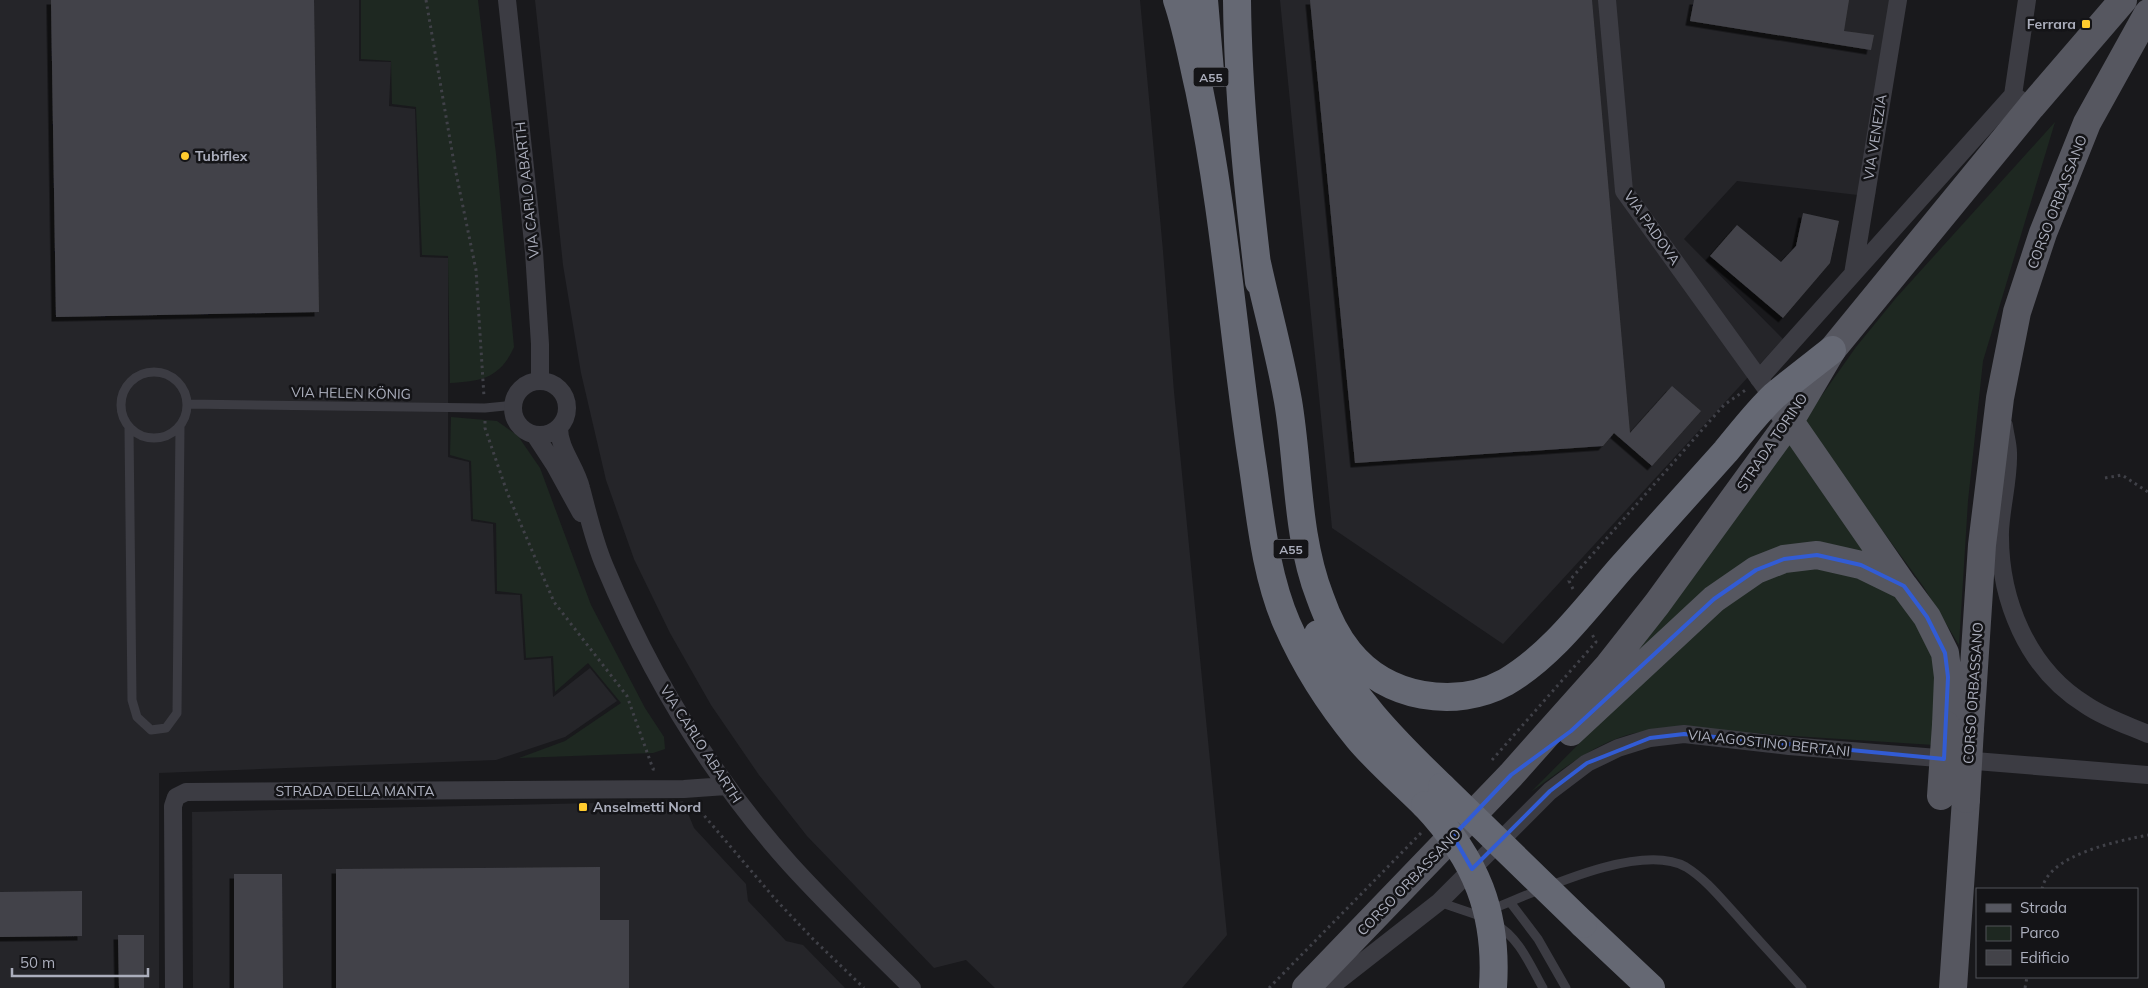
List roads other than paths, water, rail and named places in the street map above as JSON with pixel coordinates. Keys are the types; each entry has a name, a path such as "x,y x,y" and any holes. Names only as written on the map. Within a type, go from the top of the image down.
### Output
{"highway":[{"name":"A55","path":"1204,0 1212,92 1213,154 1248,434 1263,533 1275,593 1287,624 1308,667 1331,704 1359,740 1434,796"},
{"name":"A55","path":"1233,0 1256,263 1284,513 1293,564 1303,595 1326,651 1358,698 1394,741 1434,796"},
{"path":"1237,0 1237,46"},
{"path":"1182,8 1213,154"},
{"path":"1256,263 1288,402 1303,528 1318,594 1340,640 1358,662 1380,679 1407,691 1437,697 1464,696 1492,689 1519,674 1571,625 1766,388 1832,350"},
{"path":"1434,796 1583,924 1651,988"},
{"path":"1434,796 1448,829 1463,852 1486,903 1493,936 1495,962 1493,987"}],"main road":[{"name":"STRADA TORINO","path":"1511,776 1609,665 1657,604 1790,421 1832,350 2022,101 2123,0"},
{"name":"CORSO ORBASSANO","path":"1953,988 1961,856 1954,798 1958,727 2000,398 2017,312 2043,233 2087,122 2147,17"},
{"path":"1766,388 1927,617 1945,653 1958,727"},
{"path":"1511,776 1571,732 1714,600 1756,570 1784,559 1817,555 1862,565 1904,586"},
{"name":"CORSO ORBASSANO","path":"1306,988 1511,776"}],"street":[{"name":"VIA CARLO ABARTH","path":"507,0 534,252 540,344 540,381"},
{"name":"VIA PADOVA","path":"1606,0 1624,191 1766,388"},
{"name":"VIA VENEZIA","path":"1852,275 1898,0"},
{"path":"2022,101 2027,0"},
{"name":"STRADA TORINO","path":"1766,388 1852,275 2022,101"},
{"path":"514,405 520,391 532,383 540,381 557,387 563,394 567,402 567,412 564,421 552,433 535,435"},
{"name":"CORSO ORBASSANO","path":"2000,398 2008,454 2000,532 2002,565 2014,617 2026,642 2041,664 2062,687 2084,704 2106,717 2148,734"},
{"name":"VIA CARLO ABARTH","path":"514,405 514,413 521,427 535,435 554,464 594,538"},
{"name":"VIA CARLO ABARTH","path":"559,428 559,438 580,481 594,538 605,567 651,664 679,713 726,786 815,892 912,988"},
{"name":"VIA AGOSTINO BERTANI","path":"1329,988 1439,902 1550,791 1587,763 1618,748 1650,738 1684,734 1798,747 2148,775"},
{"name":"STRADA DELLA MANTA","path":"174,988 173,806 176,797 186,792 684,790 726,786"}],"lane":[{"path":"152,372 163,373 172,378 180,385 185,394 187,404 186,416 180,426 172,434 161,438 144,437 129,428 123,419 120,408 121,397 125,388 132,380 142,374 152,372"},
{"name":"VIA HELEN KÖNIG","path":"187,404 485,408 514,405"},
{"path":"129,428 132,700 137,717 151,730 166,728 177,713 180,426"},
{"path":"1478,915 1588,872 1639,860 1663,860 1685,867 1706,882 1802,988"},
{"path":"1439,902 1478,915 1504,929 1516,940 1543,988"},
{"path":"1510,902 1538,939 1566,988"}],"place":[{"name":"Ferrara","path":"2086,24"},
{"name":"Tubiflex","path":"185,156"},
{"name":"Anselmetti Nord","path":"583,807"}]}
